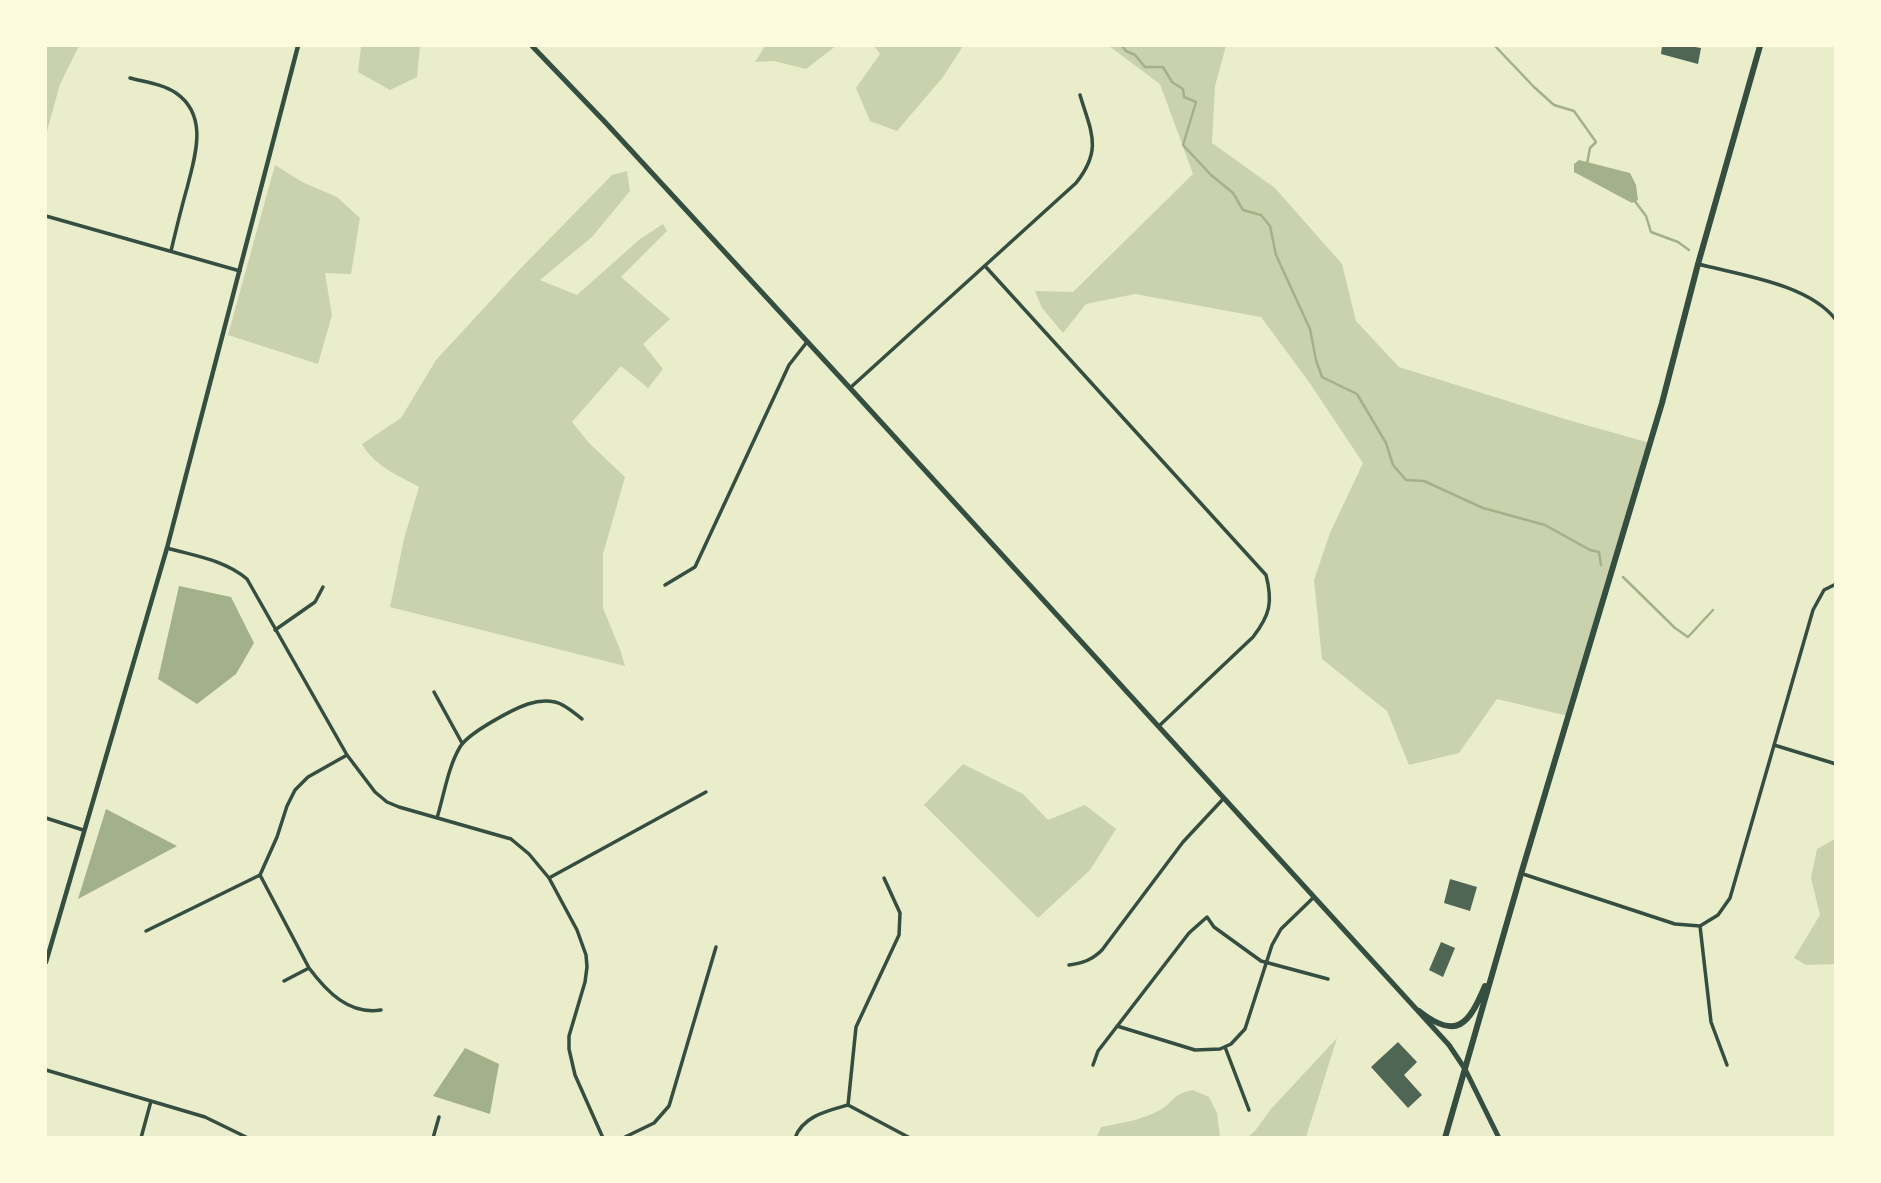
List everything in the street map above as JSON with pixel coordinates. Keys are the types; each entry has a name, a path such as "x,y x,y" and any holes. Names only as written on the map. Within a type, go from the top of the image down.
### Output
{"main road":[{"path":"532,46 850,388 1419,1011 1449,1045 1465,1069 1499,1138"},
{"path":"1445,1138 1662,402 1760,46"},
{"path":"1419,1011 1441,1025 1460,1025 1468,1020 1496,959"}],"street":[{"path":"46,962 167,548 298,46"},
{"path":"130,78 166,87 175,92 189,106 196,123 197,147 170,251"},
{"path":"850,388 1076,183 1090,163 1093,140 1080,95"},
{"path":"46,216 240,271"},
{"path":"1698,264 1794,289 1828,309 1836,320"},
{"path":"985,266 1266,575 1270,602 1264,623 1253,637 1159,726"},
{"path":"665,585 695,567 789,365 807,342"},
{"path":"167,548 225,565 247,579 347,755 366,783 387,802 511,839 529,854 549,878 577,930 586,955 585,982 569,1036 569,1049 575,1075 603,1138"},
{"path":"1521,874 1675,923 1700,926 1717,915 1730,898 1813,610 1824,590 1836,584"},
{"path":"275,630 315,602 323,587"},
{"path":"434,692 462,743"},
{"path":"437,818 454,758 462,743 478,731 526,705 539,701 562,704 582,719"},
{"path":"1774,745 1836,764"},
{"path":"146,931 260,875 295,790 308,777 347,755"},
{"path":"549,878 706,792"},
{"path":"1069,965 1082,964 1102,950 1183,842 1224,798"},
{"path":"46,818 83,830"},
{"path":"260,875 309,968 326,988 341,1002 367,1012 381,1010"},
{"path":"848,1105 856,1027 898,935 900,913 884,878"},
{"path":"1117,1026 1195,1050 1225,1047 1245,1030 1272,945 1281,929 1314,897"},
{"path":"1094,1065 1097,1051 1189,933 1207,917 1214,927 1252,956 1328,979"},
{"path":"1700,926 1712,1022 1727,1065"},
{"path":"623,1138 654,1123 672,1099 716,947"},
{"path":"284,981 309,968"},
{"path":"1225,1047 1250,1110"},
{"path":"46,1070 205,1117 248,1138"},
{"path":"141,1138 151,1101"},
{"path":"795,1138 798,1129 818,1114 848,1105 910,1138"},
{"path":"433,1138 439,1117"}],"shaded area":[{"path":"46,46 79,46 60,84 46,135"},
{"path":"361,46 420,46 417,77 390,90 358,72"},
{"path":"765,46 836,46 806,69 774,61 755,62"},
{"path":"874,46 963,46 943,77 897,131 870,121 856,88 880,54"},
{"path":"1109,46 1226,46 1215,86 1212,143 1275,188 1342,264 1356,321 1399,367 1650,443 1568,716 1497,699 1459,753 1409,765 1387,711 1322,659 1314,580 1330,533 1363,463 1309,382 1261,317 1135,294 1086,304 1063,333 1042,308 1035,291 1073,292 1193,174 1160,84"},
{"path":"1579,160 1630,173 1636,185 1638,200 1632,203 1574,172 1574,164"},
{"path":"275,165 302,182 337,197 360,218 351,274 325,273 332,315 318,364 228,335"},
{"path":"627,171 630,191 592,237 540,280 577,295 640,239 663,224 667,231 621,277 670,319 643,344 663,369 648,388 621,366 572,422 589,443 625,477 603,554 603,608 625,666 390,607 404,539 419,487 380,464 362,444 401,418 436,360 612,175"},
{"path":"179,586 231,597 254,643 236,674 197,704 158,679"},
{"path":"963,764 1023,794 1048,820 1085,805 1116,829 1090,870 1038,918 924,805"},
{"path":"106,809 177,846 78,899"},
{"path":"1835,839 1835,964 1806,965 1794,958 1820,915 1811,878 1817,849"},
{"path":"1337,1038 1306,1137 1248,1137 1271,1109"},
{"path":"465,1048 499,1064 490,1114 433,1096"},
{"path":"1193,1090 1209,1097 1217,1113 1220,1137 1097,1137 1101,1127 1146,1116 1165,1107 1177,1096"}],"building":[{"path":"1662,46 1701,48 1698,64 1661,54"},
{"path":"1450,879 1477,887 1470,911 1444,903"},
{"path":"1441,942 1455,948 1443,977 1429,970"},
{"path":"1398,1042 1417,1062 1404,1075 1422,1095 1408,1108 1371,1067"}],"waterway":[{"path":"1122,46 1135,55 1145,67 1163,67 1172,82 1183,89 1184,97 1196,102 1183,145 1211,175 1233,193 1243,210 1261,215 1270,226 1276,255 1310,329 1322,377 1357,394 1386,443 1393,465 1406,480 1424,481 1483,508 1545,525 1590,550 1599,552 1601,565"},
{"path":"1495,46 1554,105 1574,111 1596,142 1590,148 1587,164"},
{"path":"1634,200 1646,216 1651,232 1678,242 1689,250"},
{"path":"1623,577 1675,628 1688,637 1713,610"}]}
